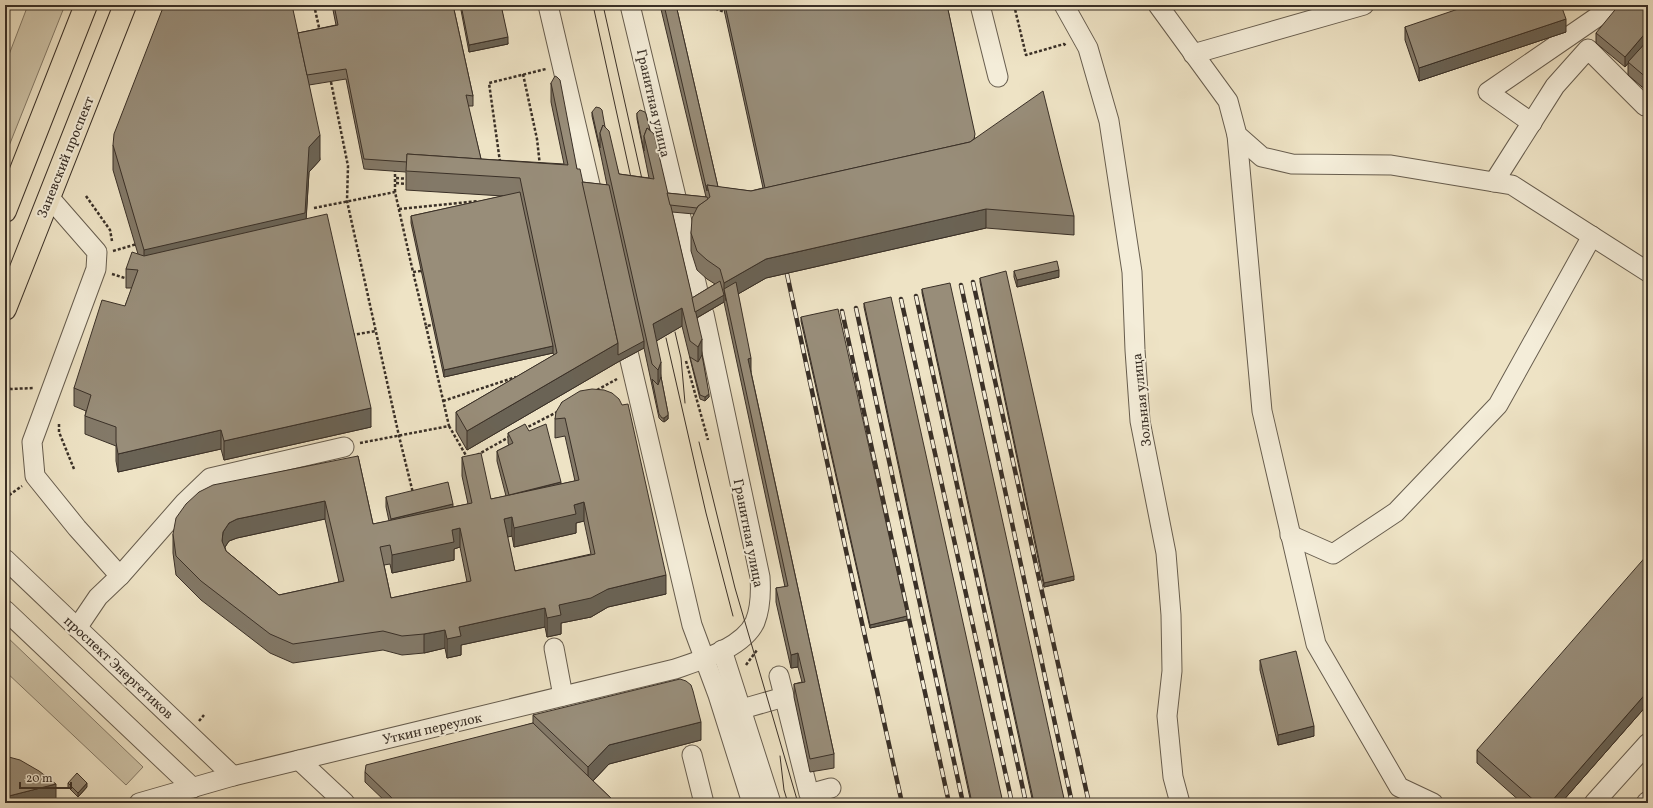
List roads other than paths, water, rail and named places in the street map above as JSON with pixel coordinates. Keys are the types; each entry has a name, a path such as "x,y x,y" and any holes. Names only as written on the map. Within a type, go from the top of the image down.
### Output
{"main road":[{"path":"5,211 86,5"},
{"name":"Заневский проспект","path":"5,309 125,5"}],"street":[{"path":"548,5 591,189"},
{"name":"Гранитная улица","path":"630,5 702,307 760,576 759,609 755,622 748,633 740,640 722,650"},
{"path":"980,5 998,77"},
{"name":"Зольная улица","path":"1064,5 1088,48 1109,121 1132,272 1140,421 1166,553 1171,615 1172,671 1167,716 1173,776 1180,803"},
{"path":"1158,5 1228,101 1237,135 1262,411 1316,644 1399,787 1433,803"},
{"path":"1193,54 1364,5"},
{"path":"1532,123 1488,92 1603,13 1609,5"},
{"path":"1576,32 1588,49 1645,106"},
{"path":"1494,182 1555,86 1588,49"},
{"path":"1237,135 1262,157 1292,164 1391,165 1512,185 1648,272"},
{"path":"49,197 97,252 96,269 32,442 35,476 77,528 120,576"},
{"path":"1290,535 1333,554 1396,512 1498,405 1592,236"},
{"path":"629,356 692,624 718,695 752,803"},
{"path":"77,628 98,596 120,576 185,502 210,478 344,447"},
{"name":"проспект Энергетиков","path":"5,560 233,776"},
{"path":"5,610 197,792"},
{"path":"554,648 564,696"},
{"path":"722,650 771,803"},
{"name":"Уткин переулок","path":"150,802 197,792 233,776 675,669 705,659 722,650"},
{"path":"779,676 809,794 831,788"},
{"path":"742,709 784,696"},
{"path":"1594,803 1648,743"},
{"path":"692,755 704,803"},
{"path":"299,760 345,803"}],"tram line":[{"path":"593,5 633,187"},
{"path":"603,5 644,188"},
{"path":"675,332 681,358 685,403"},
{"path":"666,338 706,513 733,616"},
{"path":"699,442 735,588 798,803"},
{"path":"780,756 784,790 788,803"}],"railway":[{"path":"787,274 902,803"},
{"path":"973,282 1089,803"},
{"path":"961,285 1072,803"},
{"path":"916,296 1026,803"},
{"path":"901,299 1012,803"},
{"path":"856,308 963,803"},
{"path":"842,311 949,803"}]}
